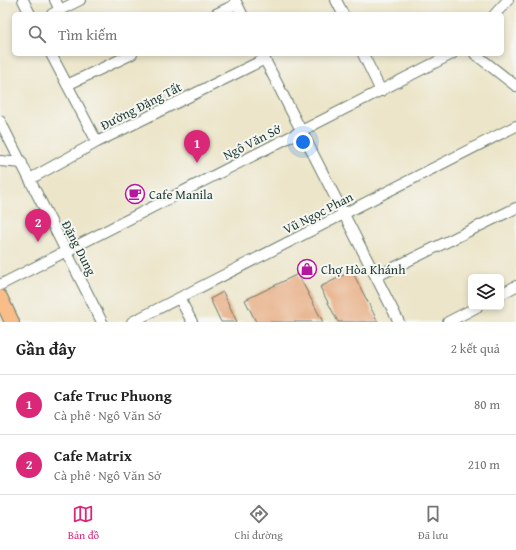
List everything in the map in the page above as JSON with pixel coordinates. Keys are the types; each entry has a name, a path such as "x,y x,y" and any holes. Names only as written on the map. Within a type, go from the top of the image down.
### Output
{"highway":[{"path":"0,297 12,322"}],"street":[{"path":"23,0 29,12"},
{"path":"55,0 56,12 80,0"},
{"path":"336,0 342,12"},
{"path":"497,12 508,0"},
{"path":"219,12 236,2 241,12"},
{"path":"52,56 98,142"},
{"path":"67,85 128,56"},
{"path":"263,56 301,132 377,276 399,322"},
{"name":"Đường Đặng Tất","path":"30,179 263,56"},
{"path":"364,56 381,91"},
{"name":"Ngô Văn Sở","path":"0,286 448,56"},
{"path":"478,56 516,86"},
{"name":"Đặng Dung","path":"0,121 102,322"},
{"name":"Vũ Ngọc Phan","path":"132,322 516,126"},
{"path":"0,161 22,163"},
{"path":"377,276 516,208"},
{"path":"504,292 516,286"},
{"path":"180,298 192,322"},
{"path":"448,322 471,310"}],"building":[{"path":"352,271 378,322 338,322 320,287"},
{"path":"298,274 323,322 256,322 245,300"},
{"path":"223,292 237,322 221,322 210,299"}],"place":[{"name":"Cafe Truc Phuong","path":"197,163"},
{"name":"Cafe Manila","path":"135,194"},
{"name":"Cafe Matrix","path":"38,242"},
{"name":"Chợ Hòa Khánh","path":"307,269"}]}
